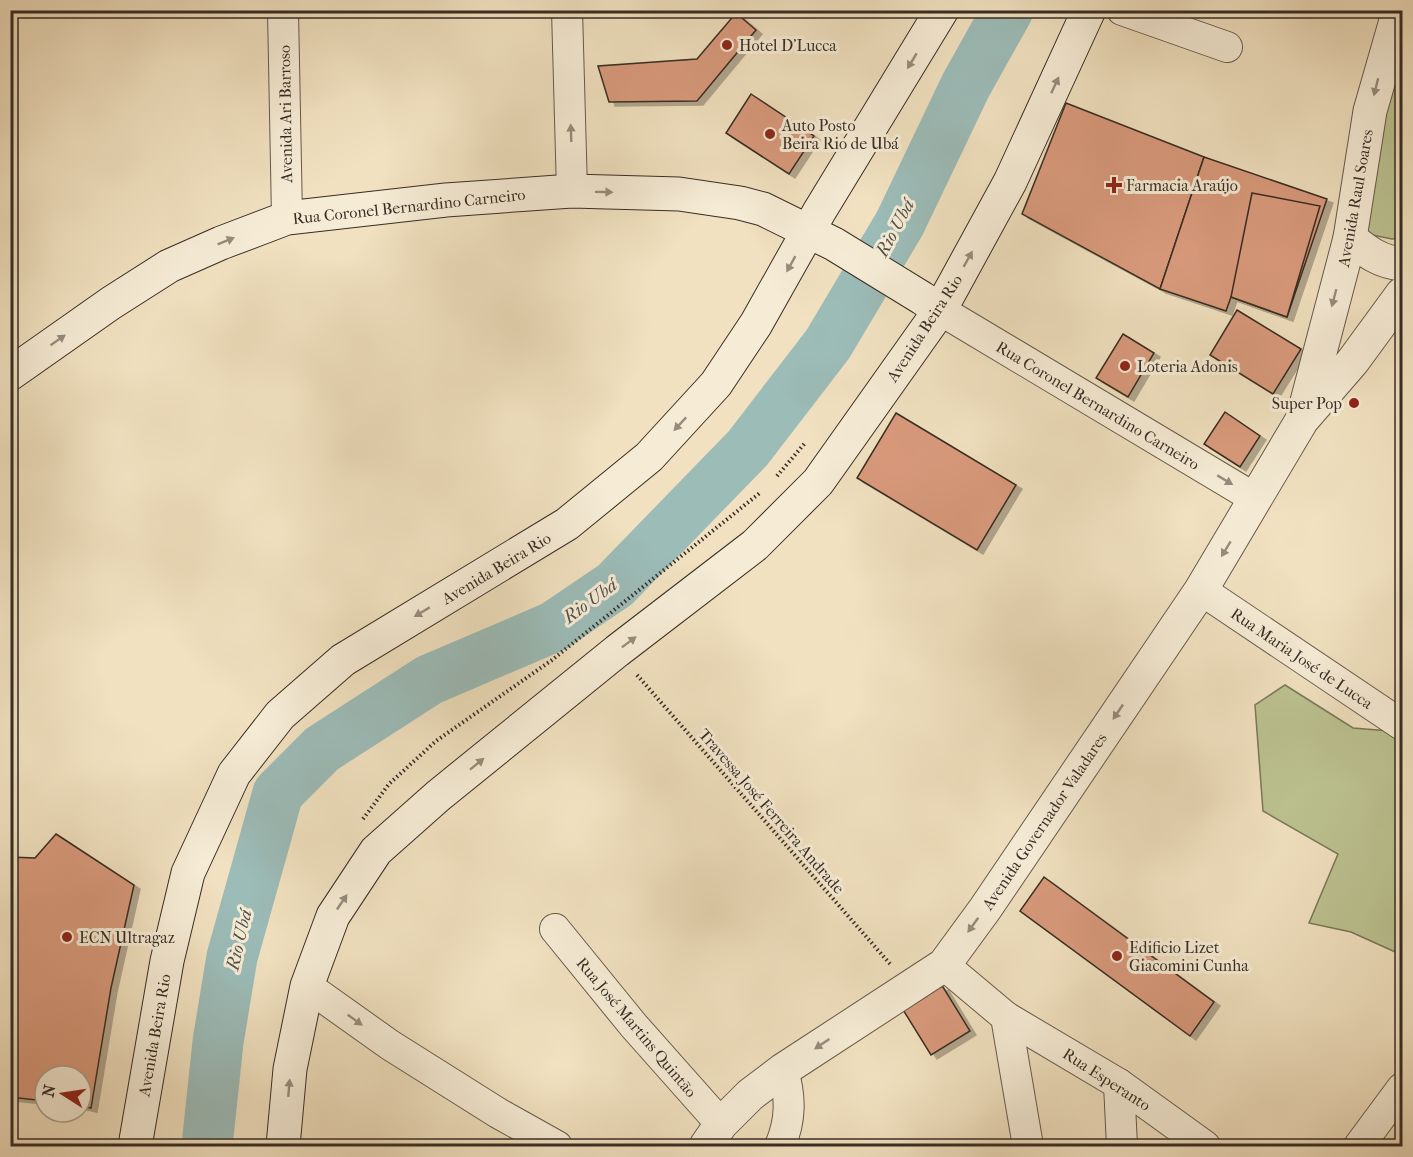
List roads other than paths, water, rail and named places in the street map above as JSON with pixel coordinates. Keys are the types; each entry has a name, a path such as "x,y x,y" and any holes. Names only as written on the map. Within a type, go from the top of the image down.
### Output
{"main road":[{"name":"Avenida Beira Rio","path":"135,1146 168,961 188,873 234,774 280,715 343,660 567,524 649,458 716,384 756,324 942,10"},
{"name":"Avenida Beira Rio","path":"283,1146 290,1069 307,986 333,916 376,851 438,796 617,651 755,545 818,482 927,302 1010,182 1089,10"},
{"name":"Avenida Raul Soares","path":"1302,420 1350,238 1370,111 1397,33"},
{"name":"Rua Coronel Bernardino Carneiro","path":"10,374 111,303 169,266 221,243 287,218 446,200 572,191 679,194 740,203 763,209 809,231 927,302"},
{"path":"1350,238 1370,255 1385,262 1402,264"},
{"path":"1302,420 1353,361 1402,294"},
{"name":"Avenida Governador Valadares","path":"713,1135 750,1095 783,1070 944,964 985,909 1201,590 1302,420"}],"street":[{"name":"Avenida Ari Barroso","path":"283,10 287,218"},
{"path":"567,10 572,191"},
{"path":"1122,10 1227,47"},
{"name":"Rua Coronel Bernardino Carneiro","path":"927,302 1256,499"},
{"name":"Rua Maria José de Lucca","path":"1201,590 1402,725"},
{"name":"Rua José Martins Quintão","path":"555,929 634,1026 713,1135"},
{"name":"Rua Esperanto","path":"944,964 1006,1017 1119,1084 1205,1146"},
{"path":"307,986 390,1045 498,1113 556,1146"},
{"path":"1006,1017 1028,1146"},
{"path":"780,1146 790,1112 789,1089 783,1070"},
{"path":"1119,1084 1122,1146"},
{"path":"1359,1146 1402,1088"}],"waterway":[{"name":"Rio Ubá","path":"207,1146 218,1042 232,957 278,793 322,749 429,680 553,627 615,585 748,448 828,344 900,223 966,85 1008,10"}],"place":[{"name":"Hotel D'Lucca","path":"727,45"},
{"name":"Auto Posto Beira Rio de Ubá","path":"770,134"},
{"name":"Farmacia Araújo","path":"1114,185"},
{"name":"Loteria Adonis","path":"1125,366"},
{"name":"Super Pop","path":"1354,403"},
{"name":"ECN Ultragaz","path":"67,937"},
{"name":"Edificio Lizet Giacomini Cunha","path":"1117,956"}]}
